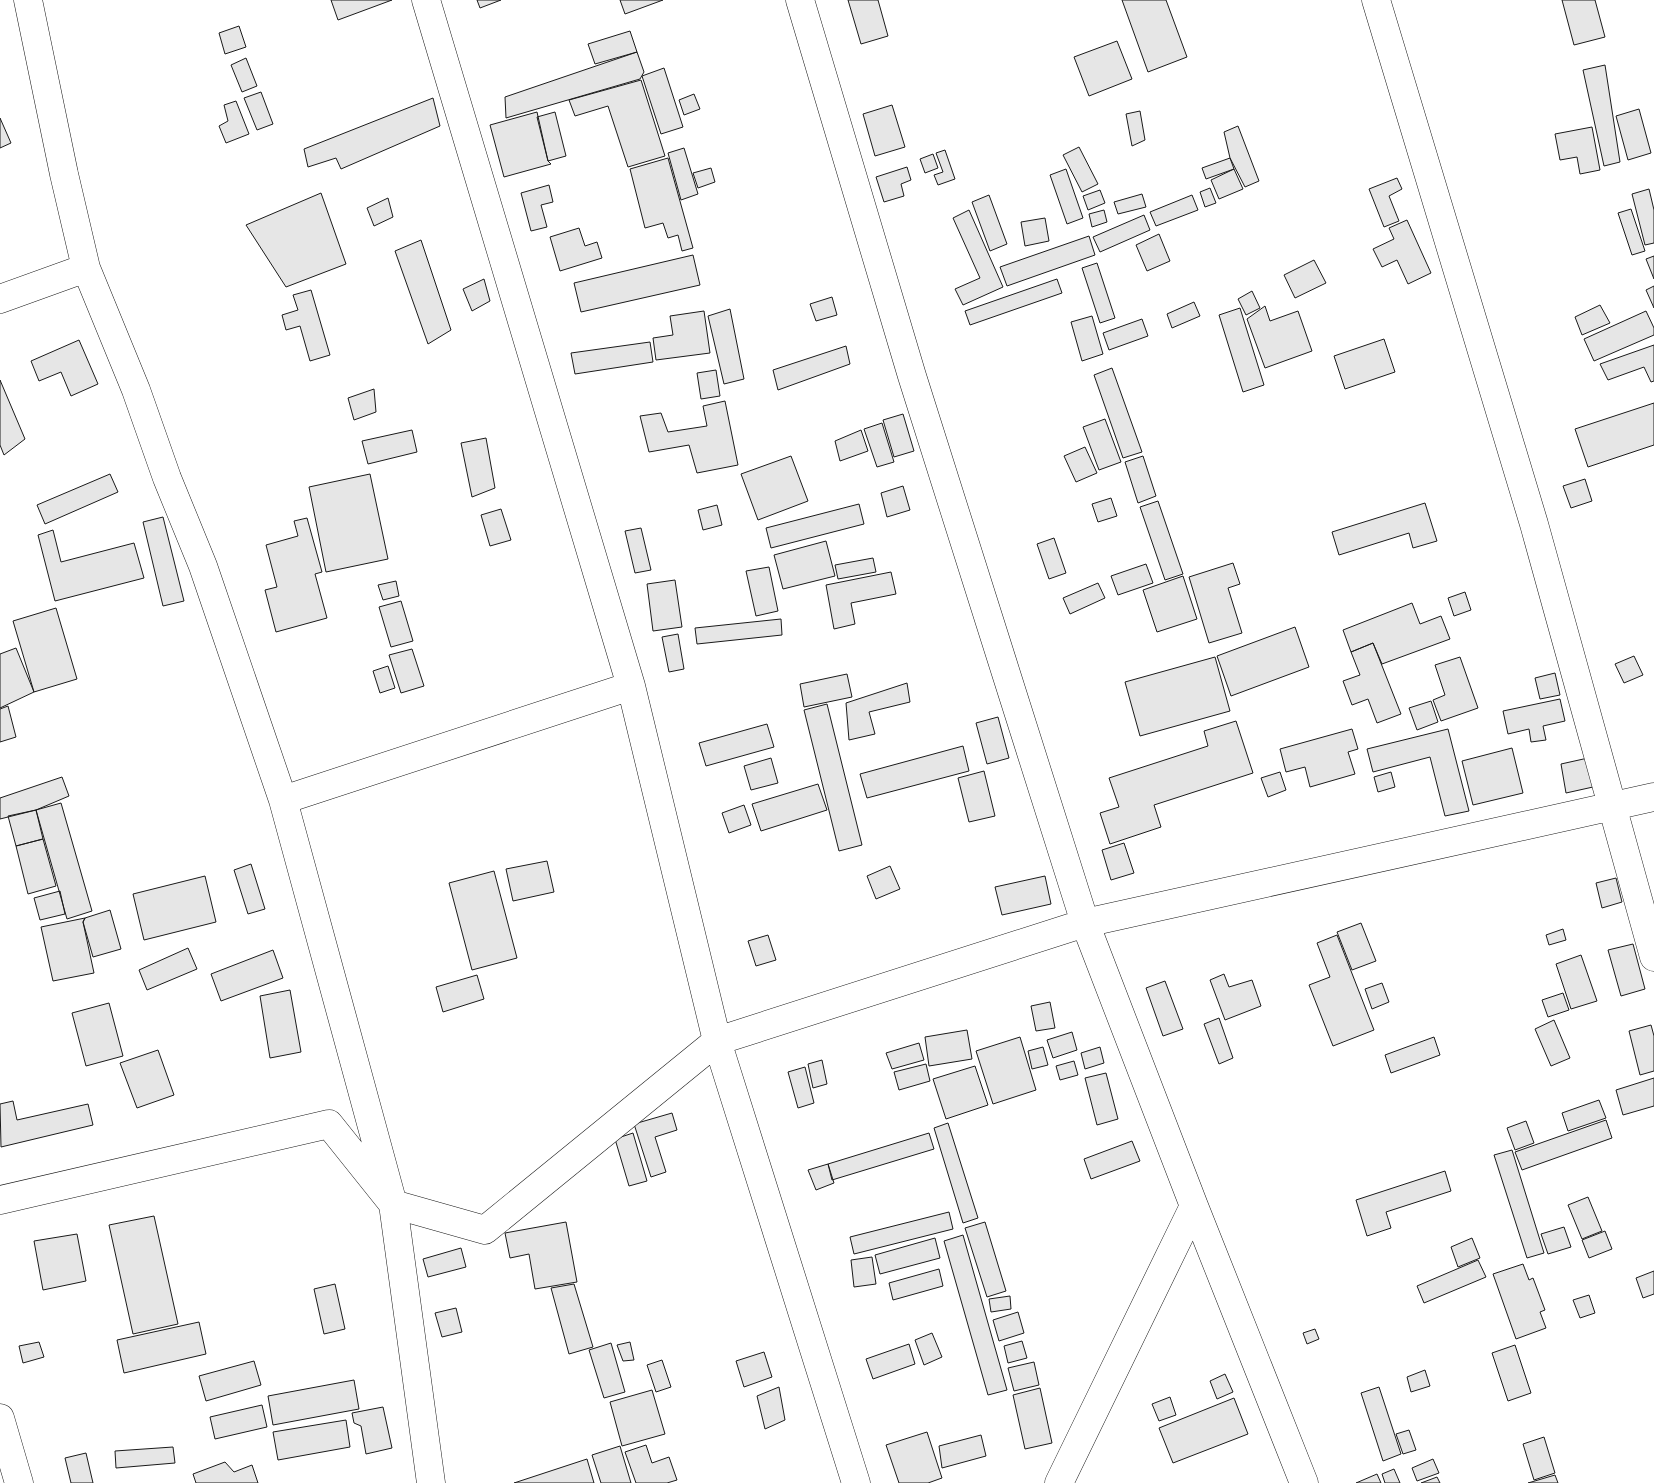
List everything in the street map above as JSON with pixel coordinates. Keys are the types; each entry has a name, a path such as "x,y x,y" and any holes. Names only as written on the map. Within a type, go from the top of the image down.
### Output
{"street":[{"path":"28,0 64,174 86,268 136,390 167,478 203,566 283,800 393,1204 431,1483"},
{"path":"426,0 631,686 717,1041 856,1483"},
{"path":"800,0 912,376 1085,923 1194,1206 1304,1483"},
{"path":"1376,0 1534,524 1654,957"},
{"path":"0,299 86,268"},
{"path":"283,800 631,686"},
{"path":"0,1200 329,1124 393,1204 485,1230 717,1041 1085,923 1654,797"},
{"path":"1058,1483 1194,1206"},
{"path":"0,1418 19,1483"}],"building":[{"path":"331,0 392,0 338,20"},
{"path":"477,0 501,0 480,8"},
{"path":"620,0 663,0 625,14"},
{"path":"848,0 878,0 888,36 861,44"},
{"path":"1122,0 1166,0 1187,57 1148,72"},
{"path":"1562,0 1595,0 1605,37 1574,45"},
{"path":"239,26 246,47 225,54 219,33"},
{"path":"630,31 637,52 595,64 588,44"},
{"path":"1117,41 1132,79 1089,96 1074,57"},
{"path":"637,52 644,72 640,79 506,118 505,97"},
{"path":"246,58 257,86 242,92 231,65"},
{"path":"1605,65 1620,162 1604,166 1583,70"},
{"path":"664,68 683,127 661,134 642,76"},
{"path":"641,80 665,156 628,167 608,106 575,116 569,100"},
{"path":"261,92 273,124 257,130 244,98"},
{"path":"694,94 700,109 684,115 679,100"},
{"path":"433,98 440,126 341,169 336,158 308,167 304,149"},
{"path":"236,101 249,134 226,143 219,126 228,121 224,105"},
{"path":"892,105 905,147 875,156 863,114"},
{"path":"1639,109 1651,153 1628,160 1616,116"},
{"path":"1140,111 1145,140 1132,146 1126,114"},
{"path":"537,112 548,161 551,164 504,177 490,125"},
{"path":"555,112 566,156 548,161 537,117"},
{"path":"0,118 11,143 0,148"},
{"path":"1238,126 1259,181 1245,187 1230,158 1224,132"},
{"path":"1592,127 1600,170 1580,174 1577,157 1560,160 1555,134"},
{"path":"1079,147 1098,184 1082,192 1063,155"},
{"path":"684,148 698,194 681,200 668,153"},
{"path":"945,150 955,179 938,185 934,175 943,172 936,153"},
{"path":"933,154 938,168 925,173 920,159"},
{"path":"668,158 693,248 682,251 678,235 668,238 663,223 645,228 630,169"},
{"path":"1230,158 1234,169 1206,179 1202,168"},
{"path":"907,167 911,180 901,184 904,196 884,202 876,177"},
{"path":"711,168 715,182 698,188 693,173"},
{"path":"1066,169 1083,218 1067,224 1050,175"},
{"path":"1234,169 1243,189 1219,199 1211,180"},
{"path":"1397,178 1402,189 1389,196 1399,221 1384,227 1369,189"},
{"path":"549,185 553,202 541,205 547,227 531,231 521,193"},
{"path":"1210,188 1216,203 1205,207 1200,192"},
{"path":"1649,189 1654,210 1654,243 1645,245 1632,194"},
{"path":"1100,190 1105,203 1088,210 1083,196"},
{"path":"321,193 346,264 286,287 246,225"},
{"path":"1142,194 1146,207 1118,214 1114,202"},
{"path":"989,195 1007,244 990,251 972,202"},
{"path":"1192,195 1198,210 1156,226 1150,212"},
{"path":"388,198 393,217 374,226 367,208"},
{"path":"1631,209 1645,251 1632,255 1618,213"},
{"path":"969,210 1003,287 963,305 955,289 980,278 953,218"},
{"path":"1104,210 1107,222 1092,227 1089,214"},
{"path":"1144,215 1150,230 1100,252 1093,237"},
{"path":"1045,218 1049,241 1025,246 1021,222"},
{"path":"1407,220 1431,273 1408,284 1397,260 1382,267 1373,249 1394,239 1389,228"},
{"path":"579,228 585,246 597,242 602,258 560,271 550,237"},
{"path":"1159,234 1170,261 1147,271 1136,245"},
{"path":"1089,236 1095,255 1007,286 1000,267"},
{"path":"421,240 451,330 428,344 395,251"},
{"path":"693,255 700,285 581,312 574,283"},
{"path":"1654,256 1654,279 1646,259"},
{"path":"1314,260 1326,283 1295,298 1284,275"},
{"path":"1097,263 1115,318 1100,323 1082,268"},
{"path":"484,279 490,301 472,311 463,289"},
{"path":"1057,279 1062,293 970,325 965,311"},
{"path":"1654,286 1654,308 1646,290"},
{"path":"311,290 330,355 310,361 300,326 286,330 282,315 298,310 293,295"},
{"path":"1252,291 1260,308 1246,315 1238,299"},
{"path":"832,297 837,315 816,321 810,304"},
{"path":"1194,302 1200,316 1172,328 1167,314"},
{"path":"1600,305 1610,323 1582,335 1575,317"},
{"path":"1265,306 1270,321 1298,311 1312,351 1265,368 1247,319"},
{"path":"1240,308 1264,385 1243,392 1219,315"},
{"path":"730,309 744,379 724,384 708,316"},
{"path":"704,311 710,353 656,360 653,338 673,335 670,316"},
{"path":"1646,311 1654,328 1654,335 1594,361 1584,339"},
{"path":"1092,316 1103,354 1082,361 1071,322"},
{"path":"1142,319 1148,336 1109,350 1103,333"},
{"path":"1384,339 1395,372 1345,389 1334,356"},
{"path":"79,340 98,384 71,396 61,372 39,381 31,361"},
{"path":"650,342 653,362 575,374 571,353"},
{"path":"1654,345 1654,381 1651,382 1644,367 1608,380 1600,364"},
{"path":"846,346 850,364 778,390 773,370"},
{"path":"1112,368 1142,452 1123,458 1094,375"},
{"path":"716,370 720,396 701,399 697,373"},
{"path":"0,380 25,439 4,455 0,445"},
{"path":"374,389 376,412 354,420 348,398"},
{"path":"725,401 738,465 697,473 689,445 649,452 640,416 661,413 668,432 707,426 703,406"},
{"path":"1654,403 1654,445 1588,467 1575,429"},
{"path":"903,414 914,451 894,457 883,420"},
{"path":"1105,419 1121,462 1099,470 1083,427"},
{"path":"882,423 894,462 877,467 864,429"},
{"path":"412,430 417,452 368,464 362,441"},
{"path":"861,430 868,451 840,461 835,441"},
{"path":"486,438 495,488 472,497 461,443"},
{"path":"1085,447 1097,473 1076,482 1064,456"},
{"path":"791,456 808,501 758,520 741,474"},
{"path":"1143,456 1156,496 1138,503 1125,462"},
{"path":"110,474 118,492 45,524 37,505"},
{"path":"370,474 388,559 326,572 309,487"},
{"path":"1585,479 1592,501 1571,508 1563,486"},
{"path":"903,486 910,510 887,517 881,493"},
{"path":"1111,498 1117,516 1098,522 1092,504"},
{"path":"1158,501 1183,574 1165,580 1140,507"},
{"path":"1425,503 1437,541 1413,548 1409,533 1339,555 1332,532"},
{"path":"859,504 864,524 771,548 766,528"},
{"path":"717,505 722,525 703,530 698,510"},
{"path":"501,509 511,540 490,546 481,515"},
{"path":"163,517 184,601 163,606 143,522"},
{"path":"307,518 322,572 315,574 327,618 276,632 265,590 277,587 266,545 298,536 294,521"},
{"path":"641,528 651,570 635,573 625,531"},
{"path":"53,530 61,562 134,543 144,578 55,601 38,535"},
{"path":"1054,538 1066,573 1049,579 1037,544"},
{"path":"826,541 835,576 783,589 774,555"},
{"path":"873,558 876,572 838,579 835,565"},
{"path":"1233,563 1240,584 1228,588 1242,633 1209,643 1189,577"},
{"path":"1146,564 1153,583 1118,595 1111,576"},
{"path":"769,567 778,611 756,616 746,571"},
{"path":"891,572 896,594 851,603 855,624 834,629 826,585"},
{"path":"1183,576 1197,619 1157,632 1143,590"},
{"path":"675,580 682,627 653,631 647,584"},
{"path":"396,581 399,596 383,600 378,585"},
{"path":"1098,583 1105,598 1070,614 1063,598"},
{"path":"1465,592 1471,610 1454,616 1448,598"},
{"path":"401,601 413,641 391,647 379,607"},
{"path":"1412,603 1420,624 1441,616 1450,639 1382,664 1373,643 1351,652 1343,630"},
{"path":"56,608 77,679 34,692 13,621"},
{"path":"781,619 782,635 697,644 695,628"},
{"path":"1295,627 1309,667 1231,696 1217,656"},
{"path":"678,634 684,669 669,672 662,637"},
{"path":"1373,643 1401,714 1377,723 1368,699 1352,705 1343,681 1360,675 1351,652"},
{"path":"16,648 34,692 0,708 0,654"},
{"path":"412,649 424,686 401,693 389,655"},
{"path":"1634,656 1643,675 1624,683 1615,664"},
{"path":"1215,657 1230,711 1140,736 1125,682"},
{"path":"1460,657 1478,708 1441,721 1433,700 1445,695 1435,665"},
{"path":"388,666 395,688 380,693 373,671"},
{"path":"1555,673 1560,695 1540,699 1535,678"},
{"path":"847,674 852,697 804,707 800,684"},
{"path":"907,683 910,702 869,712 875,734 849,740 846,703"},
{"path":"1560,699 1565,721 1543,726 1546,740 1531,742 1529,729 1508,734 1503,711"},
{"path":"1431,701 1438,722 1417,730 1409,708"},
{"path":"827,704 862,845 839,851 804,710"},
{"path":"8,706 16,737 0,742 0,709"},
{"path":"998,717 1009,758 987,764 976,723"},
{"path":"1236,721 1253,773 1154,805 1161,827 1110,844 1100,813 1119,807 1109,778 1208,746 1204,731"},
{"path":"767,724 774,747 706,766 699,743"},
{"path":"1352,729 1358,749 1348,752 1355,774 1310,787 1305,767 1286,772 1280,749"},
{"path":"1448,729 1469,811 1445,816 1430,757 1373,772 1367,749"},
{"path":"963,746 969,771 867,798 860,774"},
{"path":"1512,748 1523,793 1473,805 1462,761"},
{"path":"771,758 778,783 751,790 744,766"},
{"path":"1588,758 1593,787 1566,793 1561,764"},
{"path":"984,771 995,816 969,822 958,778"},
{"path":"1280,772 1286,790 1268,797 1261,778"},
{"path":"1391,772 1395,787 1378,792 1374,777"},
{"path":"62,777 69,796 36,810 0,819 0,798"},
{"path":"818,784 827,810 761,831 752,804"},
{"path":"61,803 92,911 67,919 36,810"},
{"path":"744,805 751,825 729,833 722,813"},
{"path":"36,810 43,839 16,846 8,816"},
{"path":"43,839 56,886 28,894 16,846"},
{"path":"1124,843 1134,873 1111,880 1102,850"},
{"path":"547,861 554,892 513,901 506,869"},
{"path":"251,864 265,909 248,914 234,870"},
{"path":"890,866 900,889 876,899 867,876"},
{"path":"494,871 517,958 472,970 449,883"},
{"path":"205,876 216,922 144,940 133,894"},
{"path":"1045,876 1051,904 1002,915 995,887"},
{"path":"1616,878 1622,902 1602,908 1596,883"},
{"path":"60,891 65,914 40,920 34,898"},
{"path":"110,910 121,949 93,957 83,922 85,918"},
{"path":"85,918 83,922 94,973 53,981 41,927"},
{"path":"1361,923 1376,961 1352,970 1337,932"},
{"path":"1563,929 1566,940 1549,945 1546,935"},
{"path":"768,935 776,960 756,966 748,941"},
{"path":"1337,935 1374,1030 1333,1046 1309,985 1330,977 1317,943"},
{"path":"1633,944 1645,989 1621,996 1608,950"},
{"path":"188,948 197,969 147,990 139,970"},
{"path":"273,950 283,978 221,1001 211,974"},
{"path":"1581,955 1597,1001 1571,1009 1556,964"},
{"path":"1224,974 1229,987 1252,980 1261,1006 1225,1020 1210,980"},
{"path":"477,975 484,999 443,1012 436,987"},
{"path":"1165,981 1183,1029 1163,1036 1146,988"},
{"path":"1382,983 1389,1002 1372,1009 1365,989"},
{"path":"290,990 301,1052 270,1058 260,996"},
{"path":"1563,993 1569,1010 1548,1017 1542,1000"},
{"path":"1050,1002 1055,1028 1036,1031 1031,1006"},
{"path":"109,1003 123,1056 86,1066 72,1013"},
{"path":"1219,1018 1233,1058 1219,1064 1204,1024"},
{"path":"1554,1020 1570,1058 1551,1066 1535,1029"},
{"path":"1651,1025 1654,1036 1654,1071 1640,1075 1629,1031"},
{"path":"967,1030 972,1059 929,1066 925,1037"},
{"path":"1072,1032 1077,1050 1053,1058 1047,1040"},
{"path":"1020,1037 1036,1090 993,1104 976,1051"},
{"path":"1434,1037 1440,1055 1391,1073 1385,1055"},
{"path":"919,1043 924,1060 892,1069 886,1053"},
{"path":"1043,1047 1048,1065 1032,1069 1028,1051"},
{"path":"1100,1047 1104,1063 1085,1069 1081,1053"},
{"path":"158,1050 174,1095 137,1108 120,1063"},
{"path":"822,1060 827,1084 813,1088 808,1064"},
{"path":"1074,1061 1078,1075 1060,1080 1056,1066"},
{"path":"926,1064 930,1081 899,1090 894,1072"},
{"path":"975,1066 988,1105 946,1119 933,1079"},
{"path":"805,1067 814,1103 798,1108 788,1072"},
{"path":"1106,1073 1118,1119 1097,1125 1085,1078"},
{"path":"1654,1078 1654,1106 1623,1115 1616,1090"},
{"path":"1599,1100 1606,1118 1568,1131 1562,1113"},
{"path":"13,1101 17,1120 88,1104 93,1125 1,1147 0,1104"},
{"path":"672,1113 677,1130 655,1137 666,1172 651,1177 634,1124"},
{"path":"1606,1120 1612,1138 1522,1170 1515,1152"},
{"path":"1526,1121 1534,1143 1515,1150 1507,1128"},
{"path":"948,1123 978,1218 963,1223 934,1128"},
{"path":"633,1133 647,1181 629,1186 615,1139"},
{"path":"929,1133 934,1149 832,1180 828,1164"},
{"path":"1132,1141 1140,1161 1091,1179 1084,1159"},
{"path":"1512,1150 1544,1253 1527,1258 1494,1155"},
{"path":"828,1164 834,1183 816,1190 808,1170"},
{"path":"1445,1171 1451,1191 1386,1212 1391,1228 1367,1236 1356,1200"},
{"path":"1588,1197 1602,1231 1582,1239 1568,1205"},
{"path":"949,1212 953,1229 854,1254 850,1237"},
{"path":"154,1216 178,1324 133,1334 109,1225"},
{"path":"566,1222 577,1282 535,1289 529,1254 510,1258 505,1233"},
{"path":"985,1222 1006,1291 987,1297 965,1228"},
{"path":"1564,1227 1571,1247 1548,1254 1541,1234"},
{"path":"1605,1231 1612,1249 1589,1258 1582,1240"},
{"path":"77,1234 86,1281 43,1290 34,1241"},
{"path":"963,1235 1007,1390 988,1395 944,1241"},
{"path":"935,1238 940,1258 880,1274 875,1255"},
{"path":"1472,1238 1480,1258 1458,1267 1451,1247"},
{"path":"461,1248 466,1267 428,1277 423,1259"},
{"path":"872,1257 876,1284 854,1287 851,1260"},
{"path":"1478,1260 1486,1277 1424,1303 1417,1286"},
{"path":"1523,1264 1529,1280 1533,1278 1545,1310 1540,1312 1546,1328 1516,1339 1493,1274"},
{"path":"939,1269 943,1286 893,1300 889,1283"},
{"path":"1654,1271 1654,1294 1643,1298 1636,1278"},
{"path":"335,1284 345,1329 324,1334 314,1289"},
{"path":"574,1284 593,1347 569,1354 551,1288"},
{"path":"1589,1295 1595,1313 1580,1318 1573,1300"},
{"path":"1010,1296 1011,1309 991,1312 989,1299"},
{"path":"456,1308 462,1332 442,1337 435,1313"},
{"path":"1018,1312 1024,1333 999,1341 993,1320"},
{"path":"199,1322 206,1354 124,1373 117,1340"},
{"path":"1315,1329 1319,1339 1307,1344 1303,1333"},
{"path":"932,1333 942,1357 924,1365 915,1340"},
{"path":"1022,1341 1027,1358 1008,1363 1004,1346"},
{"path":"39,1342 44,1357 23,1363 19,1346"},
{"path":"630,1342 634,1360 623,1361 617,1345"},
{"path":"611,1343 625,1392 604,1398 589,1350"},
{"path":"909,1344 915,1364 873,1379 866,1359"},
{"path":"1515,1345 1531,1393 1508,1401 1492,1353"},
{"path":"764,1352 772,1377 744,1387 736,1361"},
{"path":"662,1360 671,1387 656,1392 647,1365"},
{"path":"254,1361 261,1385 206,1401 199,1376"},
{"path":"1034,1362 1039,1385 1014,1391 1008,1368"},
{"path":"1425,1370 1430,1386 1411,1392 1407,1377"},
{"path":"1225,1374 1233,1392 1217,1399 1210,1381"},
{"path":"354,1380 359,1409 273,1425 268,1396"},
{"path":"779,1387 785,1420 765,1429 757,1396"},
{"path":"1379,1387 1401,1454 1383,1461 1361,1393"},
{"path":"1040,1388 1052,1443 1025,1449 1013,1395"},
{"path":"652,1390 665,1434 622,1446 610,1402"},
{"path":"1170,1397 1176,1415 1159,1421 1152,1404"},
{"path":"1234,1398 1248,1434 1173,1463 1159,1428"},
{"path":"262,1405 267,1427 215,1439 210,1417"},
{"path":"383,1407 392,1448 366,1454 361,1426 354,1423 352,1413"},
{"path":"346,1420 350,1447 278,1460 273,1432"},
{"path":"1409,1430 1416,1450 1403,1454 1396,1434"},
{"path":"927,1432 942,1478 928,1483 899,1483 886,1445"},
{"path":"981,1435 986,1456 942,1468 939,1446"},
{"path":"1544,1437 1555,1473 1534,1480 1523,1444"},
{"path":"646,1445 652,1463 669,1457 677,1480 667,1483 636,1483 625,1452"},
{"path":"620,1446 631,1483 601,1483 592,1455"},
{"path":"173,1447 175,1463 116,1468 115,1451"},
{"path":"86,1453 93,1483 71,1483 65,1458"},
{"path":"587,1459 594,1483 514,1483"},
{"path":"1433,1459 1439,1473 1417,1481 1412,1468"},
{"path":"225,1462 234,1472 252,1465 258,1483 196,1483 193,1474"},
{"path":"1394,1469 1400,1483 1385,1483 1382,1474"},
{"path":"1377,1474 1381,1483 1356,1483"},
{"path":"1555,1475 1558,1483 1528,1483"},
{"path":"1437,1477 1440,1483 1421,1483"}]}
